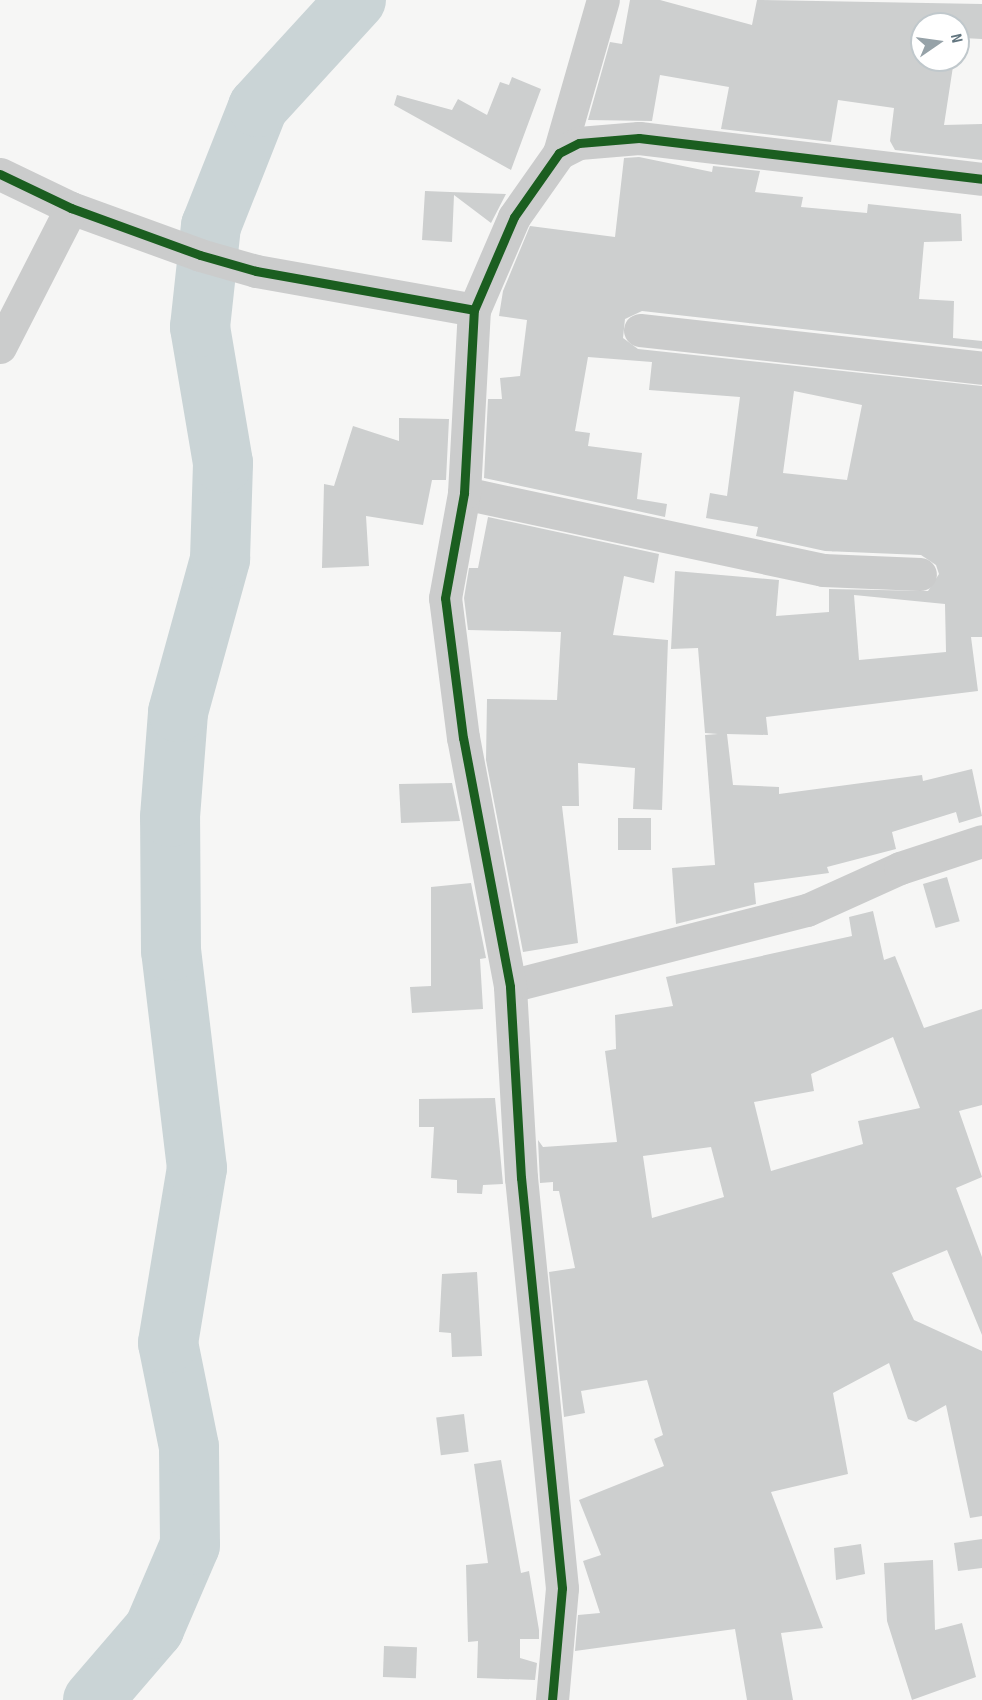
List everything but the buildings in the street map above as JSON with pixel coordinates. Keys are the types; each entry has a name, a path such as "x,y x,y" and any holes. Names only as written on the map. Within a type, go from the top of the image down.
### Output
{"street":[{"path":"552,1700 562,1588 520,1178 510,986 463,738 445,598 464,493 474,310 514,217 559,153 603,0"},
{"path":"559,153 603,137 639,138 982,180"},
{"path":"0,174 71,208 200,255 256,271 474,310"},
{"path":"0,347 71,208"},
{"path":"640,330 982,368"},
{"path":"464,493 823,570 920,574"},
{"path":"510,986 807,910 900,868 982,841"}],"waterway":[{"path":"93,1700 154,1629 190,1545 189,1447 168,1343 197,1168 171,951 170,817 178,712 220,559 223,463 200,327 211,226 258,107 356,0"}],"cycle path":[{"path":"552,1700 562,1588 521,1178 510,986 463,738 445,598 464,493 474,310 514,217 559,153 579,143 639,138 982,179"},
{"path":"0,174 71,208 200,255 256,271 474,310"}]}
